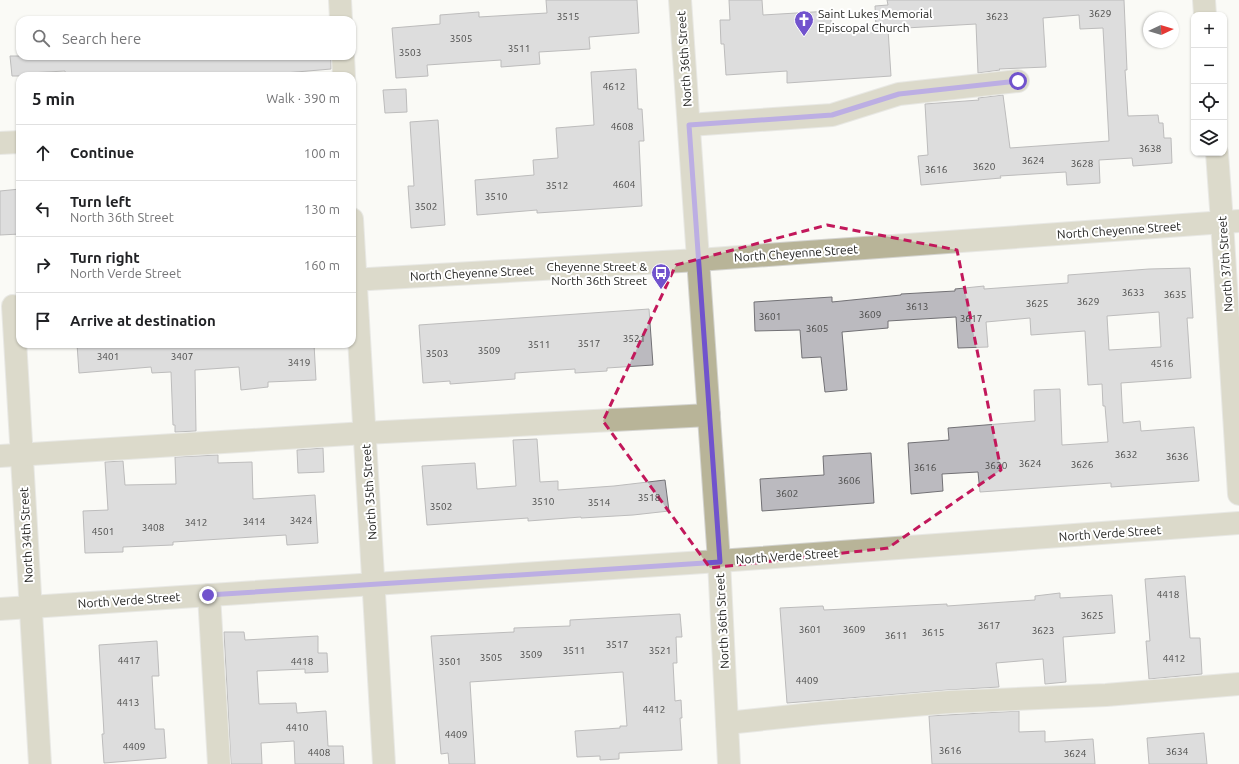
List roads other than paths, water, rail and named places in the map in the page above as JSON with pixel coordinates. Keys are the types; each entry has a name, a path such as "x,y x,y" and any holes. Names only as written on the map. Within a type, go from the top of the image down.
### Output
{"street":[{"path":"340,0 341,16"},
{"name":"North 36th Street","path":"680,0 720,562 730,764"},
{"path":"1204,0 1205,12"},
{"path":"343,60 344,72"},
{"path":"689,125 832,115 899,94 1018,81"},
{"path":"0,143 16,142"},
{"name":"North 37th Street","path":"1218,156 1231,222 1239,494"},
{"name":"North Cheyenne Street","path":"356,280 698,260 1231,222"},
{"name":"North 34th Street","path":"11,306 22,455 40,764"},
{"name":"North 35th Street","path":"356,308 365,433 384,764"},
{"path":"0,456 365,433 709,415"},
{"name":"North Verde Street","path":"0,609 374,583 720,562 1239,523"},
{"path":"208,595 219,764"},
{"path":"728,723 950,702 1106,695 1239,684"}],"place":[{"name":"Saint Lukes Memorial Episcopal Church","path":"804,37"},
{"name":"Cheyenne Street & North 36th Street","path":"661,290"}]}
